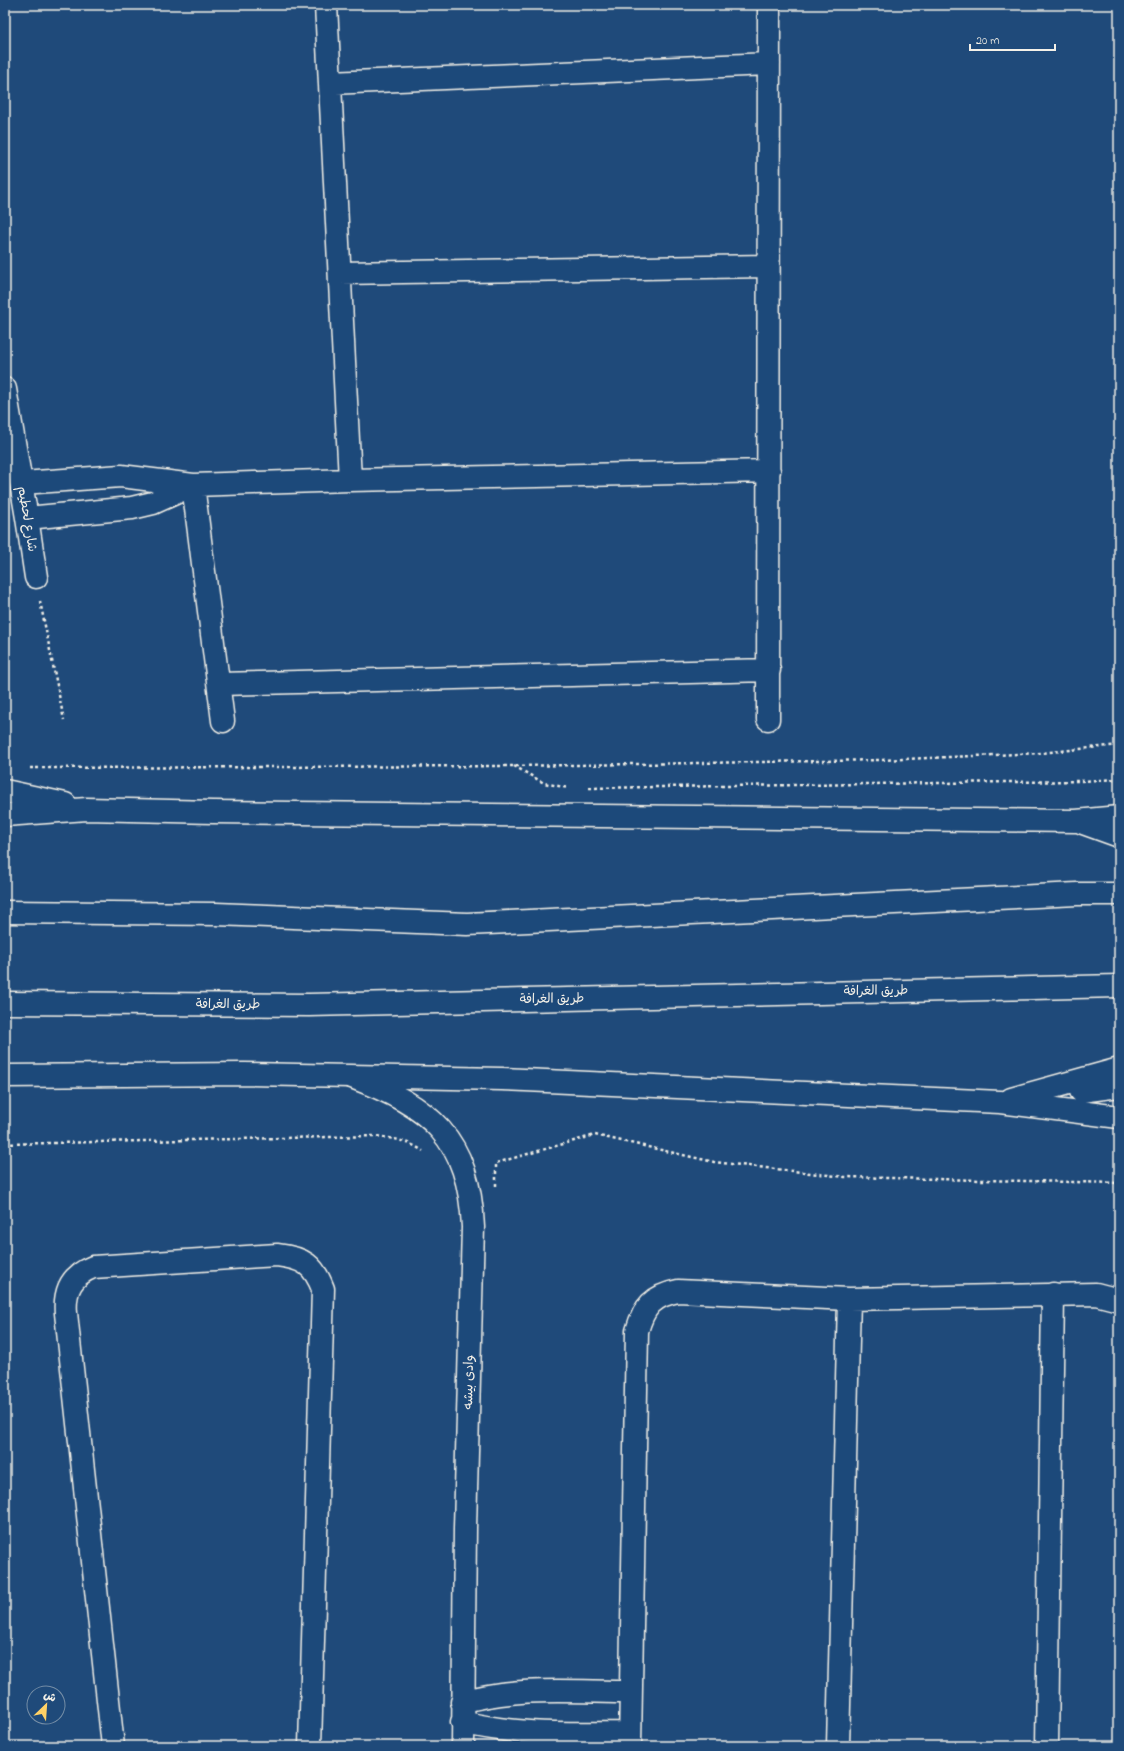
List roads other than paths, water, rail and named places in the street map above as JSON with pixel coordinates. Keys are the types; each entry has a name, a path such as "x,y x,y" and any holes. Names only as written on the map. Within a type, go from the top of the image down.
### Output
{"main road":[{"path":"326,5 350,480"},
{"path":"768,719 769,5"},
{"path":"330,83 769,64"},
{"path":"340,274 768,266"},
{"name":"شارع لحطيم","path":"5,389 28,518 36,577"},
{"path":"22,483 121,476 193,486 350,480 769,471"},
{"path":"28,518 132,508 160,500 193,486"},
{"path":"193,486 220,684 223,721"},
{"path":"220,684 769,670"},
{"path":"5,791 88,809"},
{"path":"5,815 88,809 229,812 1076,820 1119,817"},
{"path":"1076,820 1119,812"},
{"path":"1076,820 1119,836"},
{"path":"5,912 216,914 467,924 1077,894 1119,894"},
{"name":"طريق الغرافة","path":"5,1003 309,1005 1109,986"},
{"path":"1000,1102 1119,1069"},
{"path":"11,1079 244,1074 573,1081 1000,1102 1119,1117"},
{"name":"وادى بيشه","path":"352,1077 394,1094 412,1104 443,1132 463,1169 469,1189 473,1227 462,1712 463,1746"},
{"path":"1000,1102 1119,1086"},
{"path":"113,1746 66,1313 65,1301 67,1289 73,1279 82,1272 93,1267 278,1255 293,1257 307,1263 318,1275 323,1290 310,1746"},
{"path":"630,1692 519,1692 481,1697 462,1712 481,1727 519,1732 630,1740 637,1331 641,1316 650,1303 663,1294 678,1291 849,1299 1096,1294 1119,1300"},
{"path":"1047,1746 1053,1294"},
{"path":"838,1746 849,1299"}]}
